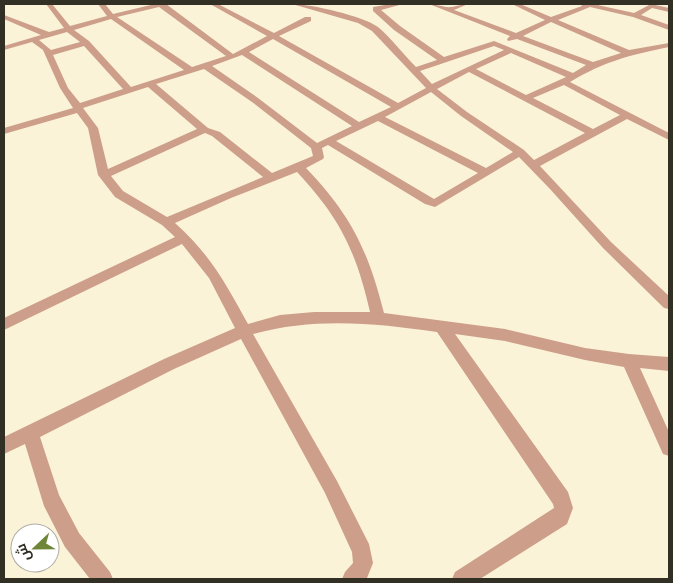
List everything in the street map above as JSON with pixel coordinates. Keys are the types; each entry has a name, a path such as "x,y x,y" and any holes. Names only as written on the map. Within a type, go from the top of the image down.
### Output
{"street":[{"path":"49,4 70,30 86,43 129,90"},
{"path":"101,4 111,16 192,71"},
{"path":"4,48 70,30 111,16 161,4 232,58"},
{"path":"213,4 242,22 275,37 398,107"},
{"path":"295,4 369,24 432,89 464,114 520,152 533,164 607,245 669,304"},
{"path":"394,4 376,10 397,28 443,60"},
{"path":"432,4 593,65"},
{"path":"446,10 466,4"},
{"path":"516,4 628,53"},
{"path":"639,4 669,10"},
{"path":"316,147 398,107 507,48 515,36 532,26 587,5 634,15 669,28"},
{"path":"634,15 650,6"},
{"path":"4,17 49,36"},
{"path":"4,131 232,58 308,19"},
{"path":"34,40 46,49 64,88 94,128 104,175 119,194 166,222 183,238 214,275 279,397 331,487 362,550 363,563 352,579"},
{"path":"49,54 86,43"},
{"path":"414,70 491,44 507,48 574,77"},
{"path":"526,98 564,82 593,65 628,53 669,45"},
{"path":"245,53 359,126"},
{"path":"166,222 227,195 299,167 318,156 316,147 255,100 206,66"},
{"path":"469,69 593,134"},
{"path":"564,82 669,137"},
{"path":"149,83 204,130 216,134 271,178"},
{"path":"533,164 627,116"},
{"path":"378,117 487,173"},
{"path":"104,175 204,130"},
{"path":"329,141 429,201 435,202 520,152"},
{"path":"299,167 329,200 341,217 366,272 378,318"},
{"path":"4,324 183,238"},
{"path":"4,446 169,364 244,331 280,321 314,318 378,318 505,335 569,351 629,361 669,364"},
{"path":"442,327 561,499 564,507 564,512 560,517 462,579"},
{"path":"629,361 669,448"},
{"path":"30,433 51,499 72,540 103,579"}]}
